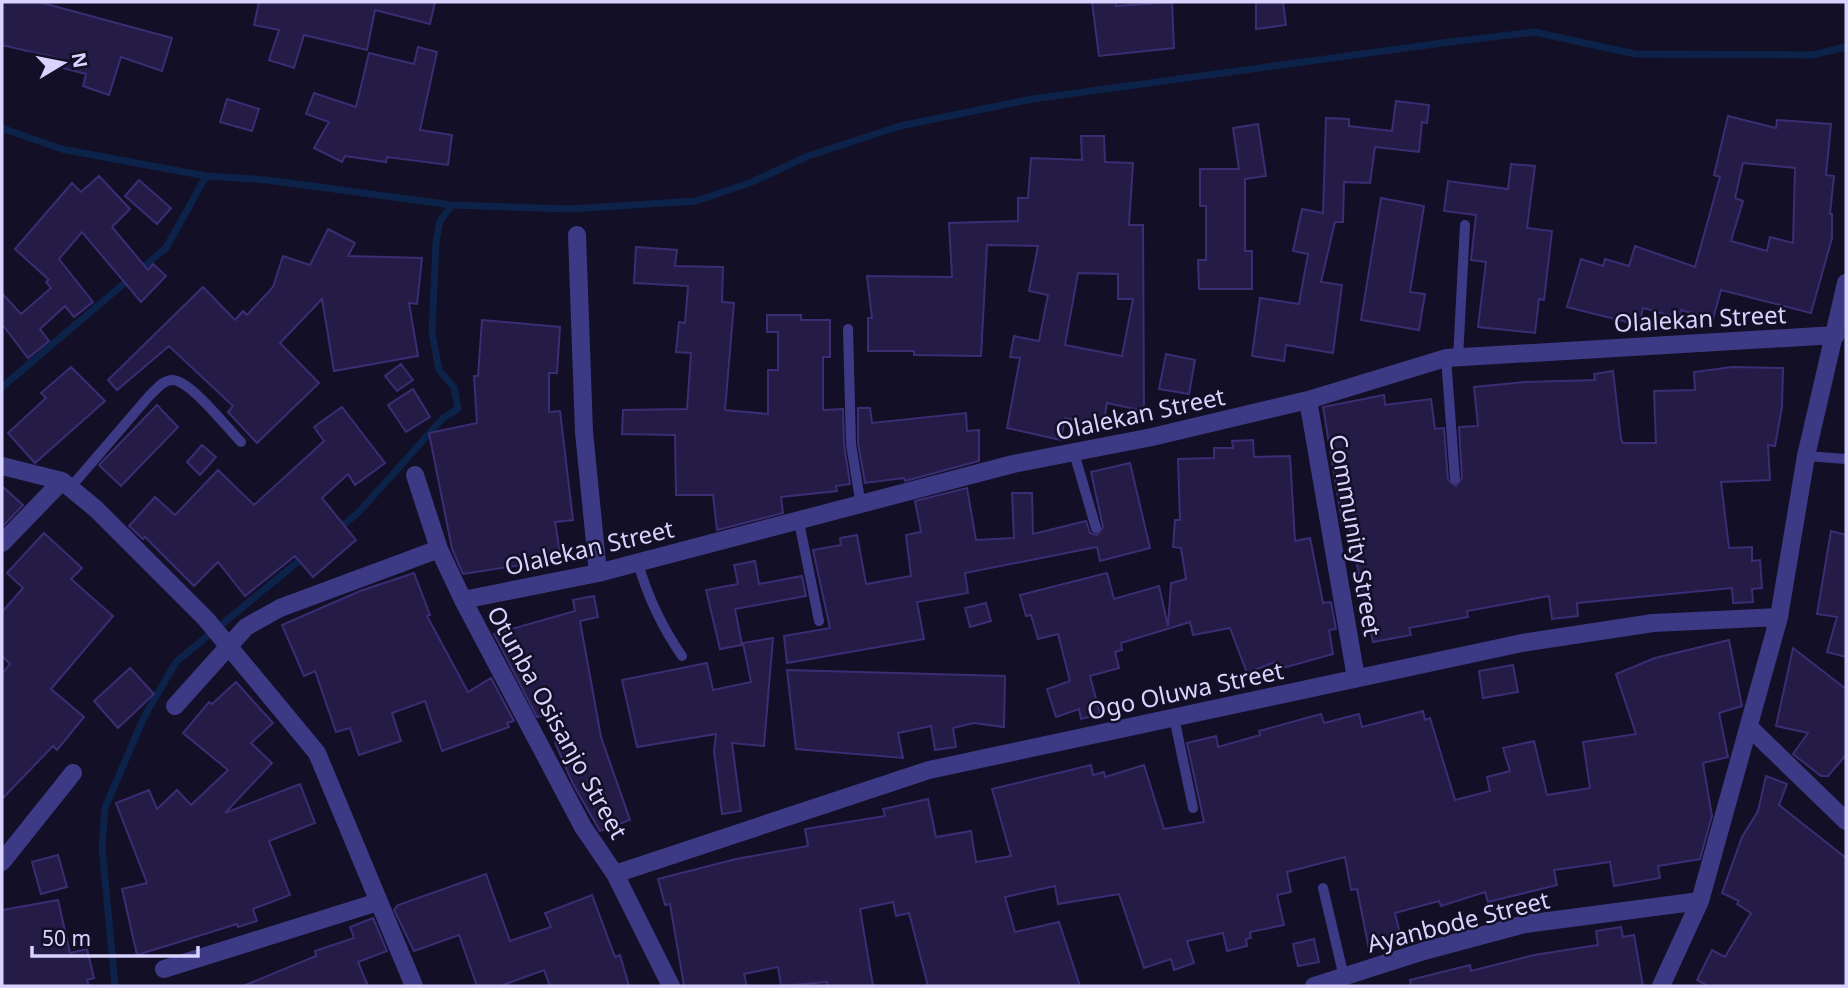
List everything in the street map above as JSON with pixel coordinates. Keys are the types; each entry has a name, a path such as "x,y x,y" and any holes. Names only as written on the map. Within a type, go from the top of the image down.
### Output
{"street":[{"path":"577,235 584,432 598,573"},
{"path":"1661,986 1700,901 1779,617 1806,456 1845,291"},
{"name":"Olalekan Street","path":"463,600 598,573 860,506 933,484 1308,400 1452,358 1836,335"},
{"name":"Community Street","path":"1308,400 1356,678"},
{"path":"2,466 66,485 206,619 317,753 414,986"},
{"name":"Otunba Osisanjo Street","path":"415,475 439,549 463,600 577,816 615,873 671,986"},
{"path":"2,543 66,485"},
{"path":"175,706 223,640 281,608 439,549"},
{"name":"Ogo Oluwa Street","path":"615,873 929,770 1522,643 1653,623 1779,617"},
{"path":"1749,727 1843,810"},
{"path":"2,862 73,773"},
{"name":"Ayanbode Street","path":"1314,986 1525,925 1700,901"},
{"path":"164,969 378,902"}],"lane":[{"path":"1455,478 1452,358 1465,225"},
{"path":"848,330 852,444 860,506"},
{"path":"66,485 162,383 173,380 186,385 241,442"},
{"path":"1073,453 1096,528"},
{"path":"1806,456 1846,459"},
{"path":"799,522 819,621"},
{"path":"638,563 646,591 665,631 682,656"},
{"path":"1174,717 1193,807"},
{"path":"1323,888 1344,977"}],"building":[{"path":"2,2 39,2 172,38 162,71 121,57 109,95 83,86 86,74 59,67 61,59 2,45"},
{"path":"259,2 435,2 430,24 375,10 367,50 304,35 294,68 269,60 279,30 254,25"},
{"path":"1092,2 1115,2 1116,6 1172,2 1174,48 1099,56"},
{"path":"1256,2 1283,2 1286,25 1256,29"},
{"path":"418,47 437,52 420,130 452,135 448,165 387,157 386,162 345,156 342,162 314,148 329,122 306,114 314,93 356,107 369,53 414,64"},
{"path":"227,99 259,109 252,131 220,122"},
{"path":"1396,101 1429,105 1427,123 1422,122 1419,152 1375,147 1370,183 1344,182 1343,222 1335,222 1321,282 1342,285 1333,353 1286,345 1284,361 1252,356 1260,298 1299,304 1308,254 1293,251 1302,209 1323,213 1326,118 1349,119 1349,126 1392,131"},
{"path":"1728,116 1776,128 1777,120 1831,124 1826,175 1834,176 1830,214 1832,238 1811,313 1721,290 1713,319 1681,310 1679,318 1643,308 1639,325 1567,307 1581,259 1603,266 1605,259 1629,266 1635,246 1695,267 1720,177 1714,175","holes":["1743,163 1795,168 1793,243 1770,237 1767,251 1731,241 1743,201 1735,198"]},
{"path":"1258,124 1266,176 1245,179 1245,251 1252,251 1252,289 1199,289 1198,260 1206,260 1206,206 1200,206 1200,169 1239,169 1233,128"},
{"path":"1081,136 1104,136 1105,162 1133,163 1129,225 1143,225 1144,411 1107,403 1103,426 1065,418 1061,440 1007,428 1020,358 1010,357 1014,336 1039,341 1048,295 1029,291 1038,246 987,245 981,356 868,351 868,318 872,318 867,276 952,277 949,223 1018,221 1018,198 1028,198 1031,158 1082,160","holes":["1078,273 1118,274 1118,299 1133,299 1122,356 1065,345"]},
{"path":"1511,164 1535,166 1527,228 1552,231 1544,300 1539,299 1535,333 1478,327 1486,262 1471,260 1476,215 1444,211 1448,181 1508,189"},
{"path":"99,176 130,209 112,227 148,270 153,264 166,276 141,302 82,232 59,259 93,302 74,317 65,306 40,329 49,341 28,358 2,324 2,293 21,314 51,288 46,282 49,280 15,249 72,183 81,192"},
{"path":"139,180 171,208 157,224 125,196"},
{"path":"1381,198 1424,206 1410,292 1425,294 1419,330 1361,320"},
{"path":"328,229 355,243 348,256 422,258 417,304 409,303 418,356 334,371 322,299 280,343 319,383 257,443 228,412 233,406 169,346 117,390 108,380 203,287 235,320 243,311 247,315 273,287 283,256 310,265"},
{"path":"636,247 677,250 675,266 723,267 722,302 734,303 725,410 768,414 768,370 778,370 778,332 767,332 767,315 801,315 801,320 830,320 830,357 823,357 823,410 843,409 844,444 850,484 836,486 837,491 781,497 783,513 717,530 713,495 676,495 675,435 622,434 623,410 687,409 691,353 676,352 679,322 685,323 688,286 634,283"},
{"path":"482,320 560,327 557,373 549,373 549,412 560,411 573,520 555,522 561,559 463,574 452,549 429,433 477,423 474,376 478,376"},
{"path":"1166,354 1195,360 1189,394 1159,389"},
{"path":"401,364 413,380 397,391 385,376"},
{"path":"71,367 105,401 35,463 8,433 46,398 41,393"},
{"path":"1732,367 1783,368 1782,407 1775,446 1768,445 1770,480 1721,482 1729,548 1752,547 1752,561 1760,560 1762,588 1752,589 1753,602 1733,603 1732,588 1577,603 1578,616 1552,619 1549,596 1467,611 1468,617 1409,628 1411,635 1373,642 1348,521 1342,522 1323,407 1384,395 1385,405 1431,399 1435,429 1444,428 1448,480 1456,486 1462,478 1459,427 1478,426 1474,387 1595,380 1594,374 1613,371 1623,443 1656,443 1654,391 1695,390 1694,372"},
{"path":"413,389 430,417 406,432 388,405"},
{"path":"157,405 178,427 121,486 99,465"},
{"path":"342,407 385,463 355,485 348,474 322,498 356,540 313,577 295,556 245,596 218,562 194,586 145,537 143,539 129,526 155,497 175,515 218,470 254,505 324,441 314,427"},
{"path":"858,408 870,408 872,423 966,413 967,431 979,430 979,461 905,481 904,478 865,483 858,443"},
{"path":"1253,440 1254,457 1290,456 1295,541 1310,538 1323,603 1331,602 1336,629 1329,630 1333,654 1279,669 1275,662 1247,673 1230,628 1193,635 1190,622 1121,643 1122,650 1115,652 1119,668 1090,676 1100,714 1081,719 1079,709 1056,717 1047,689 1070,681 1058,634 1038,639 1031,615 1026,616 1020,595 1107,573 1114,599 1159,586 1168,626 1171,583 1186,579 1181,548 1173,547 1175,520 1180,520 1178,459 1214,458 1214,448 1233,448 1232,441"},
{"path":"202,445 216,457 200,475 187,462"},
{"path":"1130,463 1150,548 1100,561 1097,547 965,573 968,593 917,602 924,639 787,663 784,636 830,628 813,550 841,545 840,538 857,535 866,584 911,576 906,535 921,532 915,501 967,488 976,540 1014,538 1012,493 1032,493 1033,534 1086,521 1090,533 1097,535 1103,527 1091,472"},
{"path":"2,486 23,505 2,527"},
{"path":"1831,531 1846,535 1846,657 1827,652 1837,617 1817,614"},
{"path":"44,533 82,568 71,579 113,616 51,689 84,717 57,750 53,746 2,799 2,674 10,664 2,656 2,612 23,588 7,573"},
{"path":"755,561 759,584 802,576 806,596 735,609 742,645 720,649 706,590 738,584 734,565"},
{"path":"414,573 430,615 427,616 468,692 491,678 514,721 507,723 509,727 442,751 425,701 392,713 401,741 359,755 350,728 336,732 315,671 304,676 282,625 360,591"},
{"path":"594,596 598,617 580,621 601,737 630,820 600,831 573,784 556,745 551,714 537,717 494,634 575,611 573,600"},
{"path":"986,603 991,621 970,627 965,608"},
{"path":"773,638 764,746 732,743 741,811 722,814 714,751 716,734 637,747 622,680 707,663 713,690 751,682 743,643"},
{"path":"1729,640 1742,706 1719,713 1728,757 1703,763 1712,816 1700,859 1658,866 1660,878 1614,886 1610,862 1554,870 1557,885 1488,902 1485,892 1441,906 1439,901 1395,913 1402,941 1369,949 1357,889 1351,890 1345,857 1287,872 1291,892 1277,895 1284,925 1250,932 1251,938 1246,939 1247,946 1227,951 1223,933 1187,941 1194,963 1174,970 1171,959 1144,968 1119,894 1058,904 1055,886 1005,897 1015,932 1059,922 1080,986 928,986 909,913 896,916 893,902 860,909 873,986 828,986 827,982 781,986 778,967 744,974 747,986 684,986 670,904 665,905 658,879 736,859 808,846 805,829 885,816 883,809 928,799 936,837 971,831 976,862 1011,856 992,789 1091,765 1093,775 1104,772 1105,777 1144,765 1164,829 1204,822 1187,743 1216,736 1218,747 1260,735 1259,731 1321,714 1324,723 1359,714 1362,727 1423,711 1425,720 1430,718 1455,800 1490,791 1487,777 1510,771 1503,748 1534,741 1547,795 1590,788 1583,742 1636,734 1616,674 1655,658"},
{"path":"1793,648 1846,689 1846,755 1828,776 1821,776 1793,754 1808,733 1776,726"},
{"path":"1513,665 1518,692 1483,698 1479,671"},
{"path":"130,668 154,694 118,728 94,701"},
{"path":"787,670 1005,676 1004,727 974,723 953,728 956,747 935,750 931,726 898,733 903,758 796,749"},
{"path":"236,682 273,723 251,743 272,763 225,813 300,784 315,823 269,841 290,895 253,909 257,921 238,927 237,924 137,955 122,889 147,883 116,803 149,790 157,809 177,790 191,805 228,770 183,733 209,702 212,704"},
{"path":"1766,776 1787,784 1779,805 1846,858 1846,986 1708,986 1697,980 1712,950 1725,957 1751,913 1737,904 1739,901 1722,893 1742,837 1758,811"},
{"path":"58,855 67,887 41,894 32,862"},
{"path":"486,874 510,941 551,927 545,913 592,895 615,957 620,955 629,986 550,986 544,970 500,986 477,986 459,935 414,951 394,910 398,905"},
{"path":"58,900 70,953 87,949 94,978 87,980 89,986 2,986 2,910"},
{"path":"373,918 387,951 358,962 368,986 243,986 316,956 315,951 354,938 350,927"},
{"path":"1621,927 1623,937 1634,935 1643,986 1411,986 1410,980 1470,965 1471,971 1534,955 1598,945 1596,931"},
{"path":"1314,939 1319,962 1298,966 1293,944"}],"waterway":[{"path":"2,128 61,149 206,176 267,180 452,205 570,209 696,201 752,182 808,156 900,126 1032,99 1442,43 1534,32 1635,54 1812,55 1846,47"},
{"path":"2,387 166,248 206,176"},
{"path":"337,530 359,512 443,418 458,409 454,387 439,370 432,333 436,242 440,221 452,205"},
{"path":"115,986 102,847 105,808 144,717 176,662 306,555"}]}
